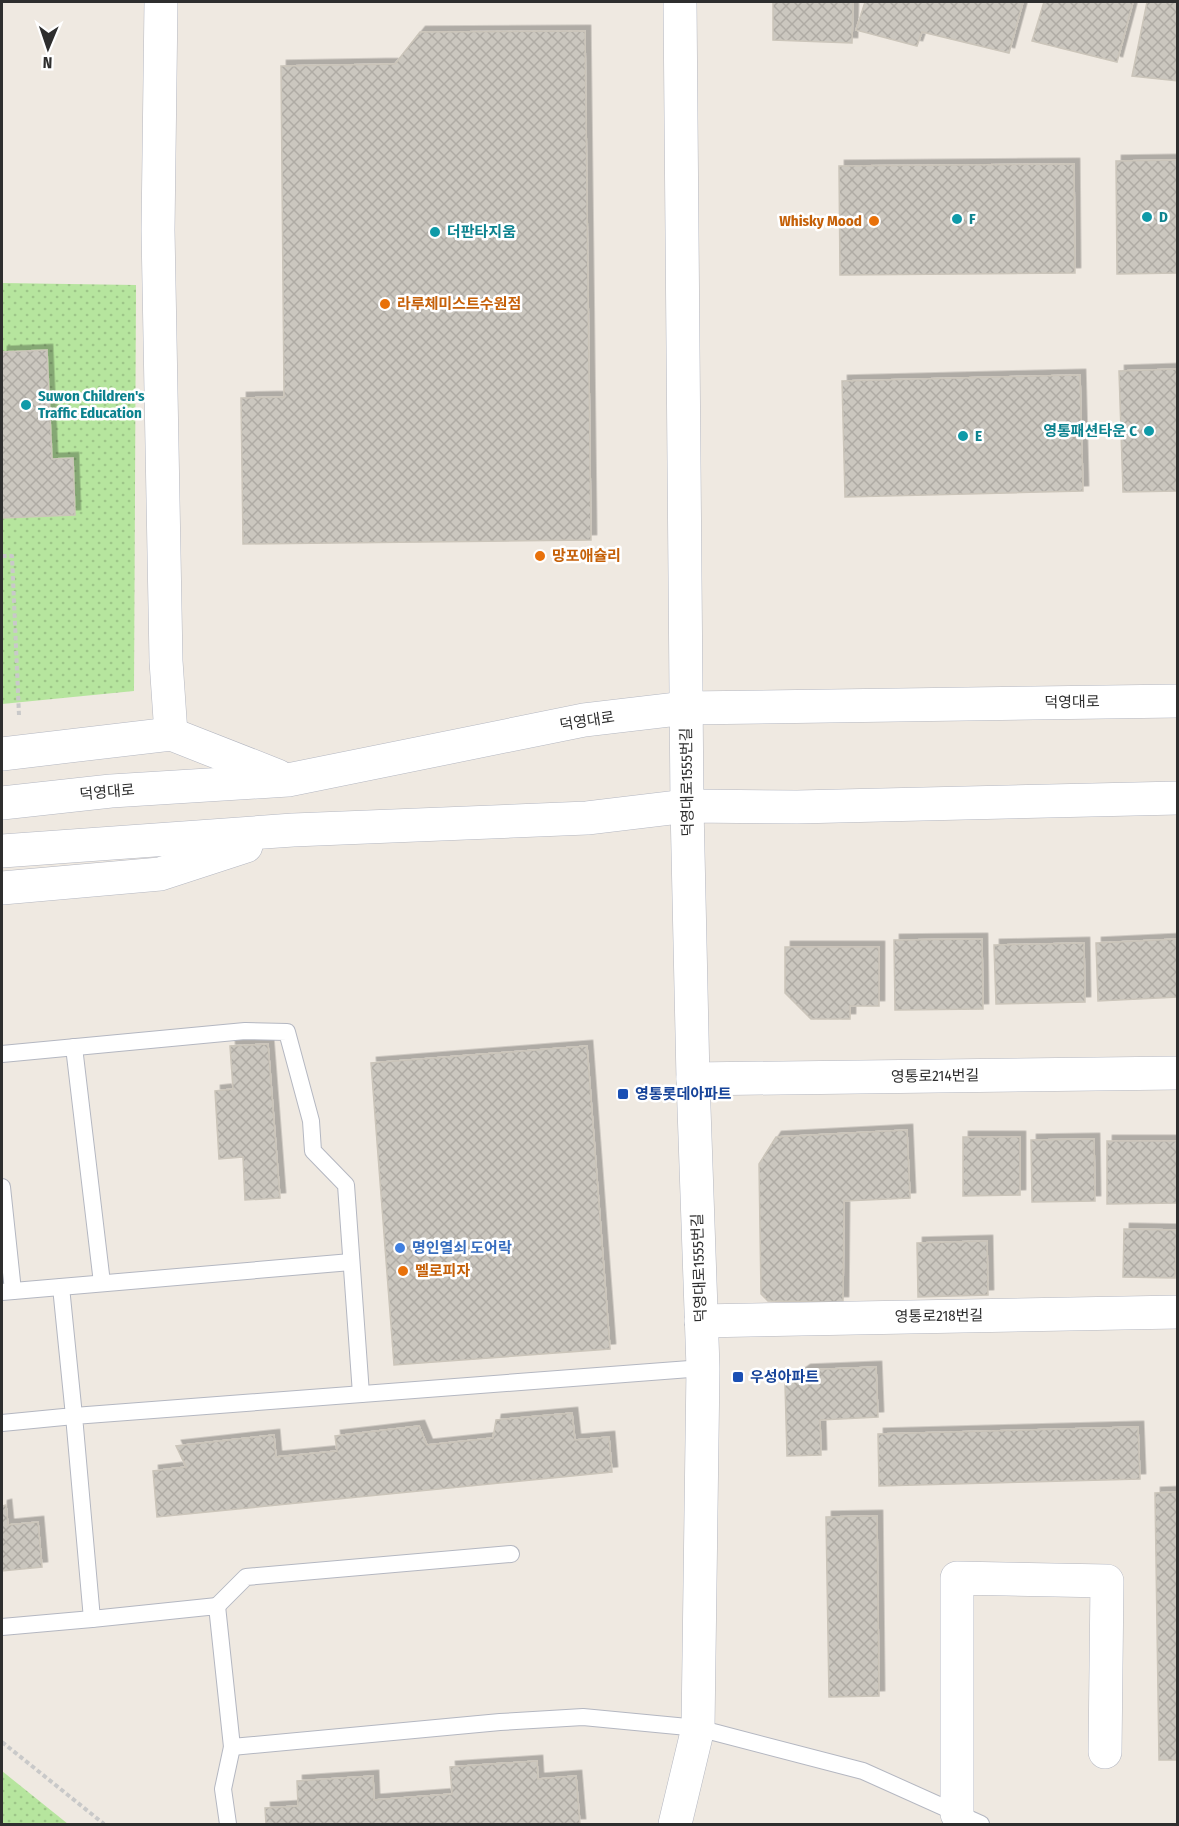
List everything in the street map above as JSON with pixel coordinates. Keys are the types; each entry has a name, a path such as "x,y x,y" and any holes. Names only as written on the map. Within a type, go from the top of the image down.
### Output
{"street":[{"path":"161,2 158,230 166,661 171,734"},
{"name":"덕영대로1555번길","path":"675,1824 698,1728 703,1368 687,806 680,2"},
{"name":"덕영대로","path":"2,803 111,791 288,780 584,720 686,708 1178,701"},
{"path":"2,754 171,734 288,780"},
{"path":"2,850 293,830 587,818 687,806 797,807 1178,798"},
{"path":"2,888 160,874 293,830"},
{"name":"영통로214번길","path":"693,1079 1178,1073"},
{"name":"영통로218번길","path":"701,1321 1178,1312"},
{"path":"969,1819 957,1578 1107,1581 1105,1752"}],"lane":[{"path":"2,1054 245,1031 287,1032 311,1121 313,1151 346,1185 361,1394"},
{"path":"74,1047 102,1283"},
{"path":"2,1187 7,1291 351,1263"},
{"path":"62,1287 92,1618"},
{"path":"2,1423 703,1368"},
{"path":"2,1627 217,1606 246,1577 511,1554"},
{"path":"217,1606 232,1747 223,1789 228,1824"},
{"path":"232,1747 500,1722 583,1717 698,1728 863,1772 969,1819"}],"path":[{"path":"2,555 12,556 19,715"},
{"path":"2,1742 104,1824"}],"green space":[{"path":"2,283 136,285 134,691 2,704"},
{"path":"2,1771 68,1824 2,1824"}],"building":[{"path":"773,2 853,2 852,43 773,40"},
{"path":"865,2 1023,2 1009,53 922,32 917,46 856,30"},
{"path":"1044,2 1133,2 1117,62 1032,41"},
{"path":"1147,2 1178,2 1178,81 1132,76"},
{"name":"더판타지움","path":"585,31 591,540 243,544 241,398 284,397 281,66 395,64 420,32"},
{"name":"D","path":"1178,160 1178,273 1117,274 1116,161"},
{"name":"F","path":"1074,164 1075,273 840,275 839,166"},
{"name":"Suwon Children's Traffic Education","path":"47,350 52,459 73,458 75,515 2,518 2,352"},
{"name":"영통패션타운 C","path":"1178,369 1178,491 1123,492 1119,371"},
{"name":"E","path":"1080,375 1083,491 845,497 842,381"},
{"path":"982,939 983,1009 895,1010 894,940"},
{"path":"1178,939 1178,997 1098,1001 1096,943"},
{"path":"1084,943 1085,1002 996,1004 994,945"},
{"path":"785,947 879,947 879,1006 850,1006 850,1019 811,1019 785,993"},
{"path":"268,1044 280,1198 245,1200 243,1157 219,1159 215,1091 233,1089 230,1046"},
{"path":"587,1046 610,1349 394,1365 371,1063"},
{"path":"907,1130 910,1198 844,1201 843,1302 768,1301 761,1294 759,1164 776,1137"},
{"path":"963,1137 1020,1137 1020,1195 963,1196"},
{"path":"1094,1139 1095,1201 1032,1202 1031,1140"},
{"path":"1107,1141 1178,1141 1178,1203 1107,1204"},
{"path":"1124,1229 1177,1230 1175,1278 1123,1277"},
{"path":"987,1241 988,1295 918,1297 917,1243"},
{"path":"876,1367 878,1417 820,1420 821,1455 787,1456 785,1384 805,1370"},
{"path":"572,1413 575,1440 609,1437 612,1472 157,1517 153,1471 186,1467 176,1446 274,1435 276,1457 337,1451 335,1436 419,1426 427,1445 493,1438 496,1420"},
{"path":"1138,1427 1140,1479 879,1486 878,1434"},
{"path":"1178,1492 1178,1760 1159,1760 1155,1493"},
{"path":"6,1505 8,1525 38,1522 42,1567 2,1571 2,1506"},
{"path":"877,1516 879,1696 829,1697 826,1517"},
{"path":"537,1761 538,1779 576,1776 580,1824 266,1824 265,1808 298,1806 297,1781 373,1776 374,1800 452,1794 450,1767"}],"place":[{"name":"D","path":"1147,217"},
{"name":"F","path":"957,219"},
{"name":"Whisky Mood","path":"874,221"},
{"name":"더판타지움","path":"435,232"},
{"name":"라루체미스트수원점","path":"385,304"},
{"name":"Suwon Children's Traffic Education","path":"26,405"},
{"name":"영통패션타운 C","path":"1149,431"},
{"name":"E","path":"963,436"},
{"name":"망포애슐리","path":"540,556"},
{"name":"영통롯데아파트","path":"623,1094"},
{"name":"명인열쇠 도어락","path":"400,1248"},
{"name":"멜로피자","path":"403,1271"},
{"name":"우성아파트","path":"738,1377"}]}
